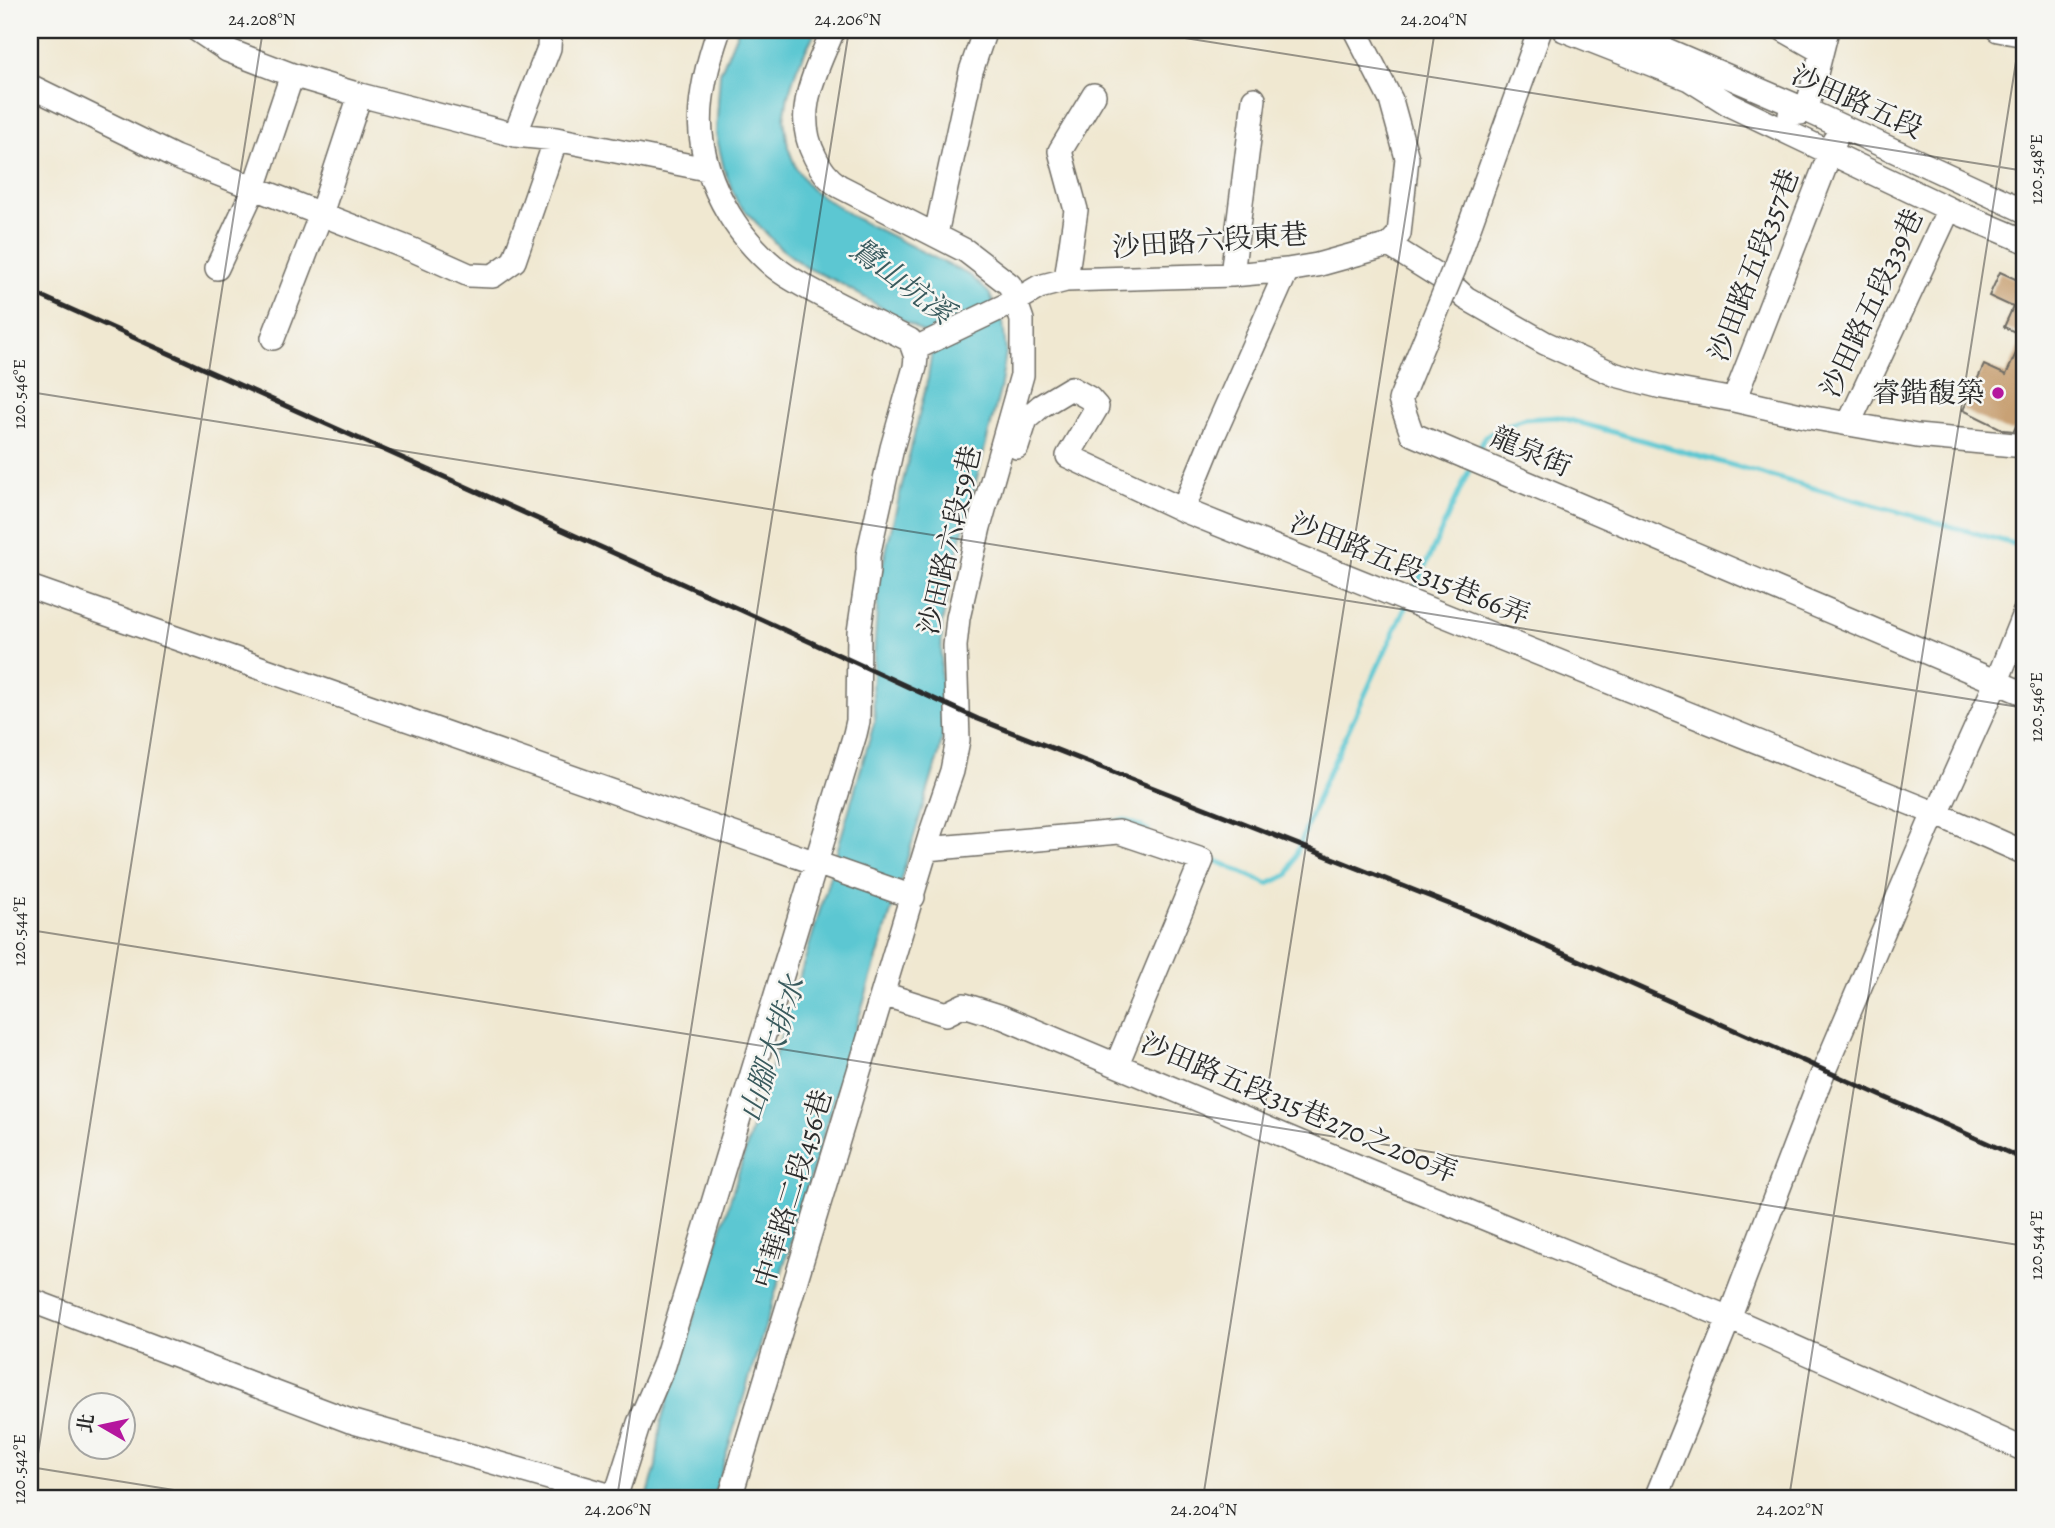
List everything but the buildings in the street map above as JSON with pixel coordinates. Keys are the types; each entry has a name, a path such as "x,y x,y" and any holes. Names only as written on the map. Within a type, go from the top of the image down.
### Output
{"street":[{"path":"197,30 227,50 292,75 360,95 515,135 556,139 706,169"},
{"path":"515,135 549,48 550,30"},
{"path":"30,1300 349,1421 615,1498 639,1423 664,1365 858,721 859,632 868,556 878,507 915,367 914,349 910,341 786,275 760,253 735,223 715,191 706,169 701,130 701,97 719,30"},
{"path":"834,30 804,108 804,122 811,149 822,172 835,184 936,233 981,261 1010,285 1017,300"},
{"path":"936,233 971,71 985,30"},
{"path":"1355,30 1391,100 1407,158 1399,234 1389,245 1448,282 1466,298 1545,343 1616,375 1809,417 1917,436 2025,446"},
{"name":"龍泉街","path":"1540,30 1454,269 1399,400 1412,434 2025,694"},
{"name":"沙田路五段","path":"1564,30 1689,79 1732,106 1949,209 2025,241"},
{"name":"沙田路五段","path":"1620,30 1807,102 2025,211"},
{"path":"1689,79 1784,115 1800,113 1807,102 1824,40 1784,30"},
{"path":"1998,30 2025,35"},
{"path":"218,268 254,188 292,75"},
{"path":"30,86 175,156 413,250 469,275 493,276 514,261 556,139"},
{"path":"274,338 321,214 360,95"},
{"path":"1066,280 1076,210 1060,151 1094,96"},
{"path":"1232,275 1254,99"},
{"name":"沙田路五段","path":"1831,153 1835,139 1842,138 1911,168 1939,177 1955,178"},
{"name":"沙田路五段357巷","path":"1734,400 1831,153"},
{"name":"沙田路五段339巷","path":"1849,423 1949,209"},
{"name":"沙田路六段東巷","path":"914,349 1039,287 1066,280 1232,275 1287,270 1317,265 1389,245"},
{"path":"1184,510 1214,432 1287,270"},
{"name":"沙田路六段59巷","path":"913,897 956,755 957,623 1021,375 1022,320 1017,300"},
{"name":"沙田路五段315巷66弄","path":"992,479 1008,474 1026,419 1041,406 1072,387 1097,407 1068,456 1184,510 1937,814 2025,853"},
{"path":"30,587 913,897"},
{"path":"1656,1498 1729,1318 1820,1080 1929,825 1937,814 1997,681 2025,611"},
{"name":"沙田路五段315巷270之200弄","path":"926,849 1119,832 1202,860 1117,1064 1330,1155 1729,1318 2025,1450"},
{"name":"中華路二段456巷","path":"730,1498 913,897"},
{"path":"883,994 946,1014 964,1005 1002,1017 1117,1064"}],"water":[{"name":"鷺山坑溪","path":"738,30 816,30 797,68 784,119 788,147 796,168 811,189 855,218 971,276 989,293 1003,322 1006,352 1000,390 951,576 942,624 943,732 939,754 713,1498 647,1498 656,1466 661,1422 815,927 875,720 872,686 879,580 928,378 932,350 923,332 836,281 807,268 779,247 737,202 724,169 716,134 720,73"}],"waterway":[{"path":"1477,454 1485,436 1523,419 1559,417 2025,547"},
{"path":"1411,597 1471,466"},
{"path":"1208,857 1268,884 1288,875 1322,787 1406,606"},
{"path":"1114,822 1125,820 1148,830"}],"railway":[{"path":"30,291 978,719 1477,915 2025,1160"}],"place":[{"name":"睿鍇馥築","path":"1998,393"}],"water label":[{"name":"山腳大排水","path":"772,1049"}]}
